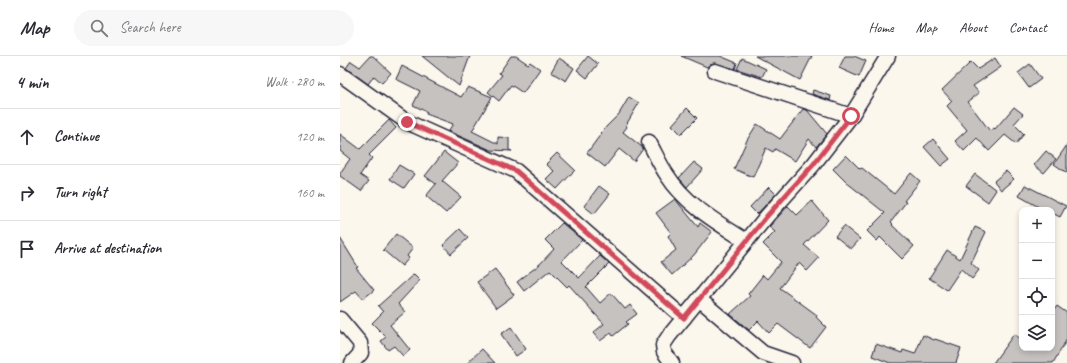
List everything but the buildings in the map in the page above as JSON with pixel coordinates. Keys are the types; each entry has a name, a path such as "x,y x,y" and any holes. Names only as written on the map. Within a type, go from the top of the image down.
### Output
{"street":[{"path":"672,363 664,352 663,345 746,241 813,165 851,116 888,56"},
{"path":"716,71 851,116"},
{"path":"340,74 407,122 516,171 684,318"},
{"path":"649,142 667,175 682,195 698,209 746,241"},
{"path":"699,299 763,352 792,363"},
{"path":"340,319 360,343 362,353 352,363"}],"route":[{"path":"407,122 516,171 684,318 767,216 813,165 851,116"}]}
